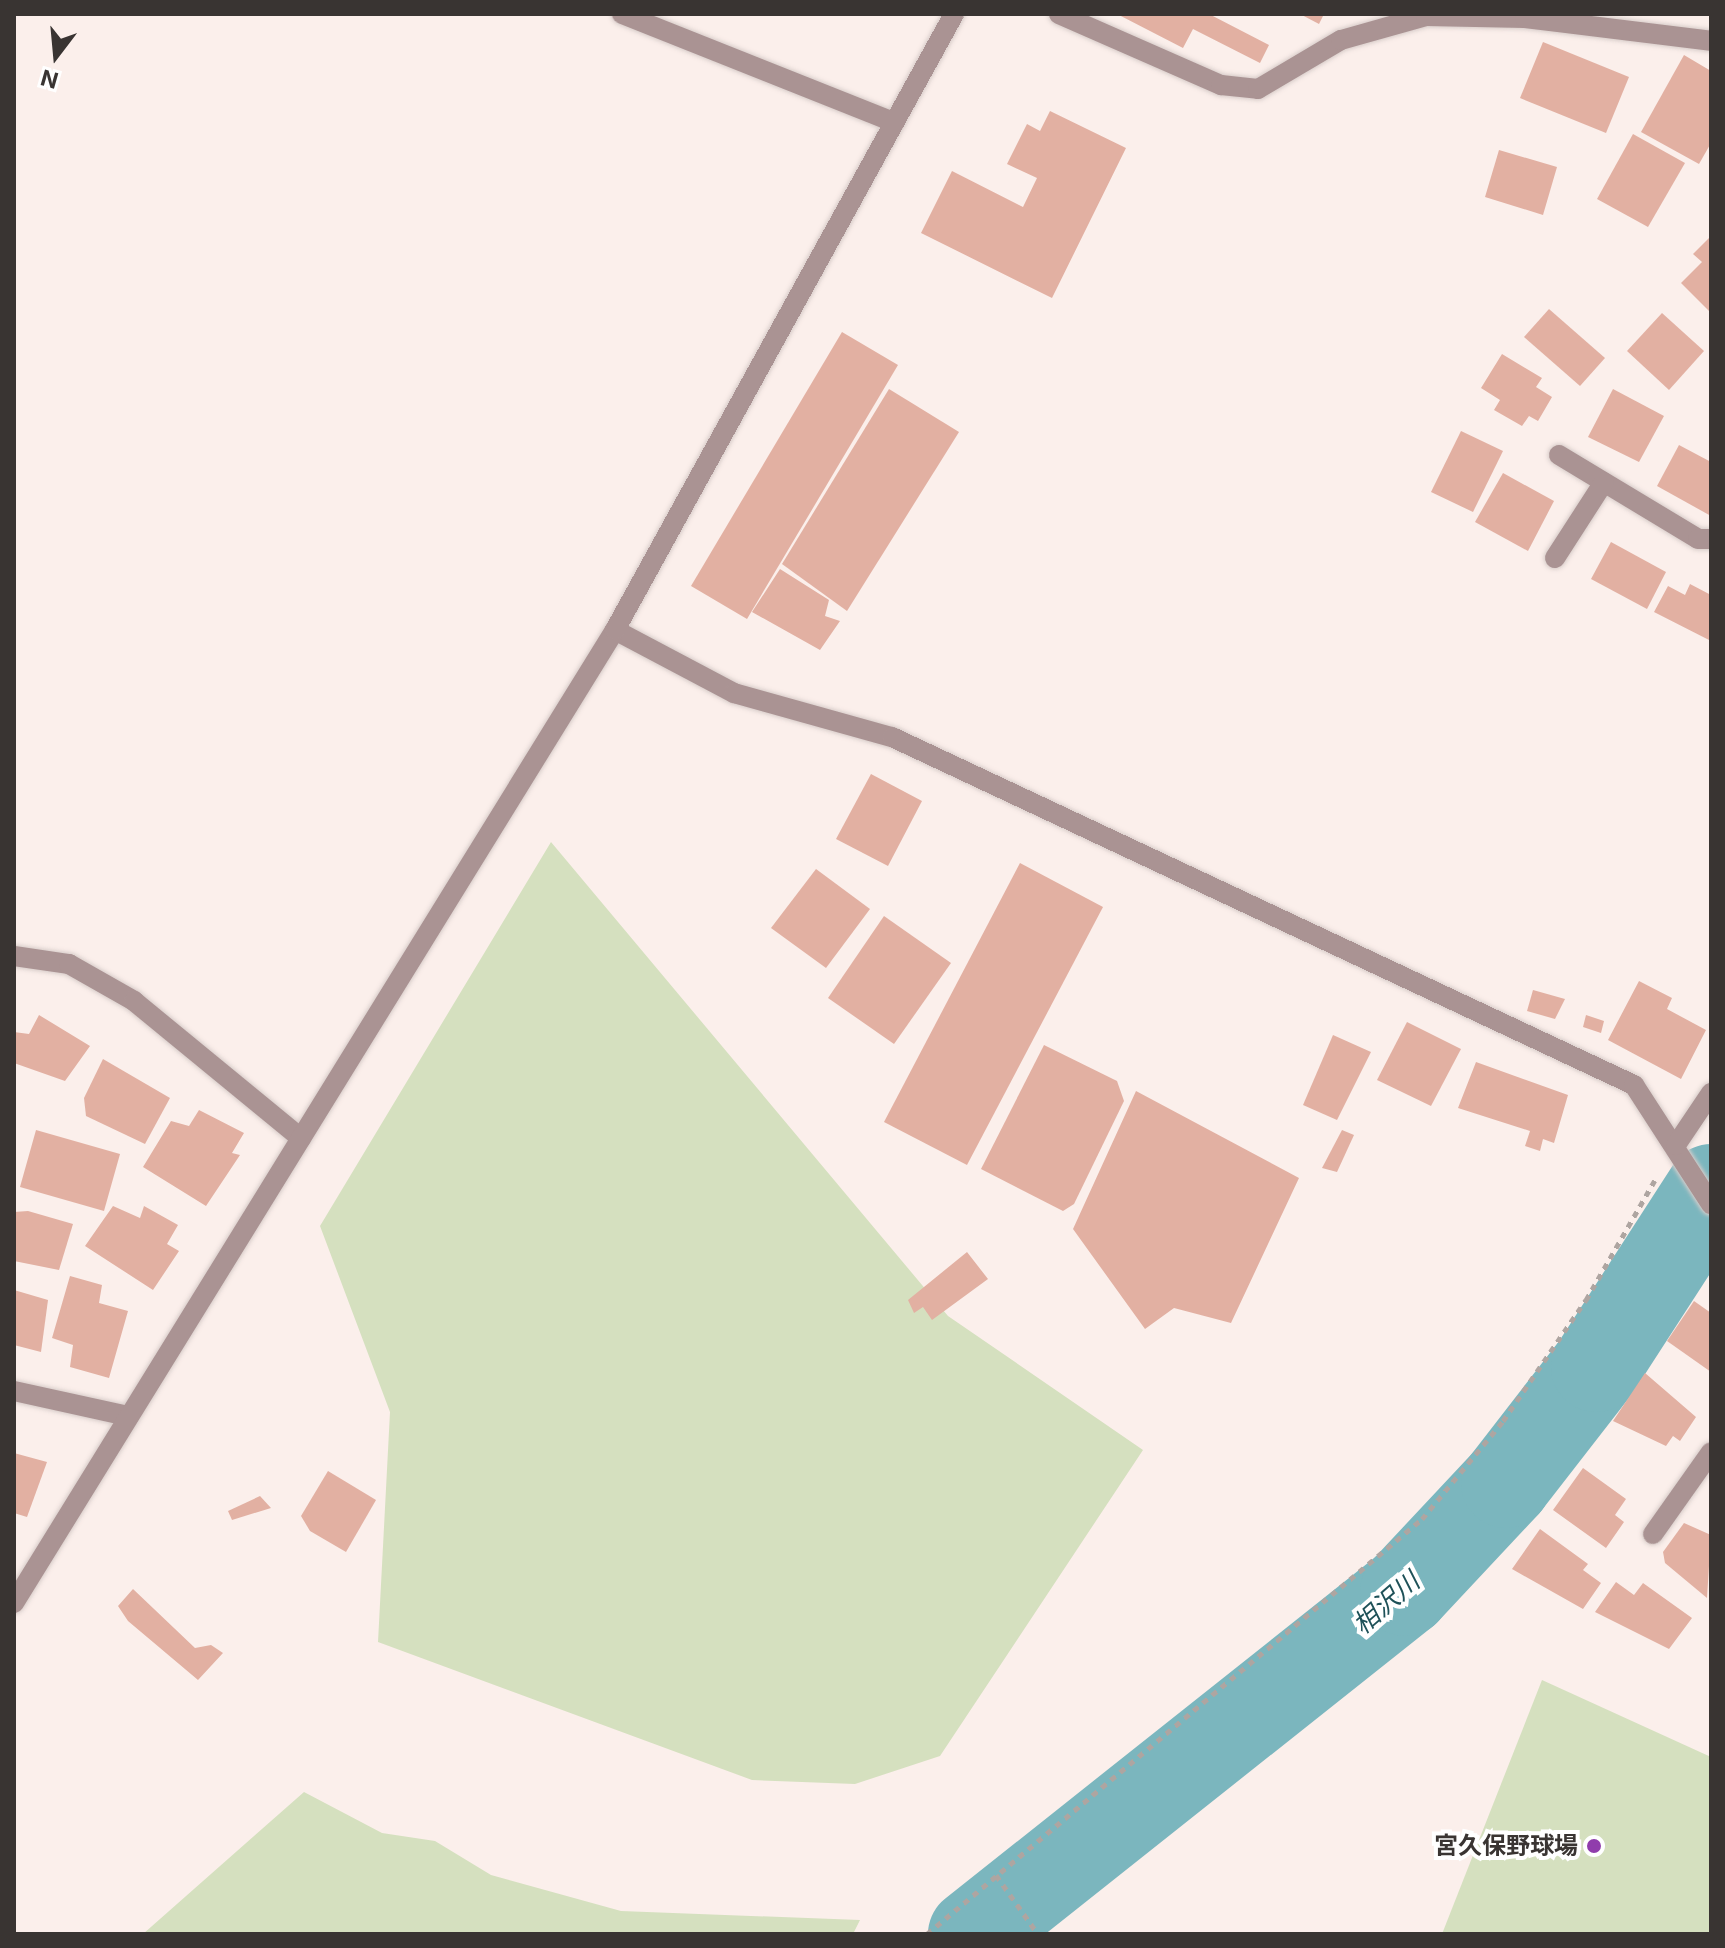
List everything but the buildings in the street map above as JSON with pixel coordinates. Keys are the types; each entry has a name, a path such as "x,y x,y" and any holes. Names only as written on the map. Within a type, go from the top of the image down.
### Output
{"street":[{"path":"622,14 894,122"},
{"path":"14,1603 615,630 954,14"},
{"path":"1059,14 1221,85 1258,89 1341,40 1426,16 1525,18 1711,41"},
{"path":"1559,455 1698,539 1711,539"},
{"path":"1555,558 1604,482"},
{"path":"615,630 734,693 892,737 1634,1085 1711,1204"},
{"path":"14,956 69,964 134,1001 301,1138"},
{"path":"1680,1152 1711,1093"},
{"path":"14,1391 128,1416"},
{"path":"1653,1534 1711,1452"}],"path":[{"path":"927,1934 1323,1609 1422,1519 1503,1421 1578,1313 1680,1152"},
{"path":"996,1875 1038,1934"}],"green space":[{"path":"551,842 948,1316 1143,1450 940,1756 855,1784 752,1780 378,1642 390,1412 320,1226"},
{"name":"宮久保野球場","path":"1542,1680 1711,1757 1711,1934 1442,1934"},
{"path":"304,1792 382,1833 435,1841 491,1875 621,1911 860,1920 853,1934 143,1934"}],"waterway":[{"name":"相沢川","path":"973,1934 1405,1591 1506,1483 1596,1367 1711,1189"}],"place":[{"name":"宮久保野球場","path":"1594,1846"}]}
